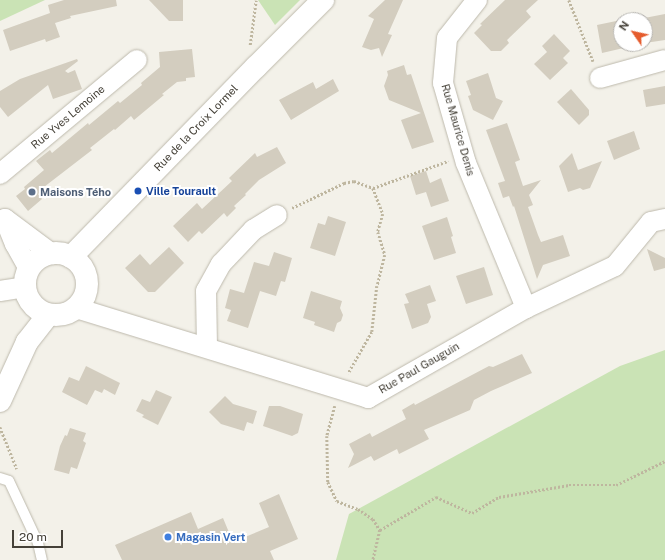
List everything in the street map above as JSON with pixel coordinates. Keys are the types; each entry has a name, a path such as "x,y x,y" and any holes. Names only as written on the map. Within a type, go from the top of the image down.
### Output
{"street":[{"name":"Rue de la Croix Lormel","path":"62,255 323,0"},
{"name":"Rue Maurice Denis","path":"477,0 446,38 443,84 463,156 526,308"},
{"name":"Rue Yves Lemoine","path":"0,174 137,60"},
{"path":"600,78 665,60"},
{"path":"206,347 206,290 221,264 253,230 277,215"},
{"path":"3,216 62,255 79,263 84,271 87,281 87,291 83,300 76,308 68,313 58,316 48,315 32,304 27,296 27,278 3,216"},
{"name":"Rue Paul Gauguin","path":"76,308 368,398 526,308 615,266 651,222 665,218"},
{"path":"0,291 27,278 35,261 43,256 62,255"},
{"path":"0,401 27,342 48,315"}],"lane":[{"path":"0,478 9,480 38,543 42,560"}],"path":[{"path":"256,0 250,45 256,67"},
{"path":"569,0 600,78"},
{"path":"277,215 344,183 354,181 373,188 463,156"},
{"path":"373,188 383,214 378,232 385,255 377,286 372,332 340,389 327,436 328,482 337,501 358,510 373,519 380,530 373,560"},
{"path":"380,530 436,497 472,513 499,497 569,485 616,485 665,461"}],"green space":[{"path":"0,0 45,0 0,21"},
{"path":"258,0 300,0 275,25"},
{"path":"665,350 665,560 336,560 349,514 620,366"}],"building":[{"path":"64,0 116,0 117,6 70,16 71,18 55,23 60,37 46,42 45,39 10,51 3,30 50,13 48,5"},
{"path":"149,0 183,0 183,21 169,21"},
{"path":"385,0 403,0 388,34 392,35 382,57 379,48 371,50 362,47 374,19 368,16"},
{"path":"505,0 538,0 526,11 531,17 507,40 509,43 501,51 491,51 474,33 482,25 480,24"},
{"path":"665,14 665,40 653,42 653,16"},
{"path":"613,22 613,50 602,53 597,25"},
{"path":"554,34 570,51 563,58 568,63 550,80 534,64 547,52 542,46"},
{"path":"192,49 195,77 186,78 186,81 177,82 134,120 131,116 90,148 92,150 44,187 45,189 38,194 42,199 28,211 16,196 44,170 36,161 50,150 52,153 88,123 89,125 118,101 120,103 142,85 141,83 160,67 159,52"},
{"path":"77,59 78,61 65,71 68,73 75,70 82,89 53,99 48,85 8,117 0,107 0,91 20,79"},
{"path":"404,65 407,75 411,74 434,142 412,149 401,120 421,113 389,100 384,86 388,75 387,71"},
{"path":"488,73 496,98 503,101 493,120 473,110 468,96 471,95 466,81"},
{"path":"333,79 339,91 291,120 279,100 313,82 316,89"},
{"path":"665,86 665,104 646,107 643,90"},
{"path":"571,89 589,110 589,115 579,125 557,102"},
{"path":"507,123 520,160 515,162 523,186 541,180 529,195 533,205 528,207 541,242 563,235 570,256 543,265 537,279 514,206 513,207 509,196 503,198 498,183 505,181 486,130"},
{"path":"634,131 640,149 614,160 607,141"},
{"path":"277,147 286,163 259,180 234,206 236,208 227,217 224,213 202,234 199,231 188,242 173,226 197,203 202,209 232,181 229,178 255,153 257,157"},
{"path":"572,153 578,170 602,161 590,188 583,190 580,188 568,192 559,166"},
{"path":"426,171 430,183 441,178 449,201 431,207 426,192 416,195 410,176"},
{"path":"328,216 346,222 335,256 310,248 318,223 325,225"},
{"path":"447,217 453,236 451,237 456,253 434,260 422,226"},
{"path":"169,247 184,263 155,292 148,292 125,268 140,254 150,265"},
{"path":"647,249 665,258 665,268 654,271"},
{"path":"274,252 292,258 285,282 281,281 276,296 260,291 248,328 227,321 231,310 225,308 230,289 244,293 254,262 269,266"},
{"path":"484,267 493,295 466,304 456,276"},
{"path":"430,285 436,301 427,304 431,317 428,323 412,329 404,304 409,303 405,294"},
{"path":"311,291 342,301 340,308 343,315 341,321 337,323 334,332 314,325 315,322 303,318"},
{"path":"522,354 532,373 474,400 470,410 424,430 429,439 399,454 397,449 374,461 371,456 348,468 354,454 349,444 370,433 372,437 406,419 402,410 414,403 415,405 489,366 493,367"},
{"path":"86,366 120,383 115,395 104,389 102,393 95,390 87,405 62,392 69,377 79,381"},
{"path":"156,390 172,397 158,425 142,417 144,415 136,411 142,399 150,402"},
{"path":"225,396 233,404 257,411 253,424 247,422 244,431 221,424 209,412"},
{"path":"269,406 280,406 303,414 298,433 292,436 263,426"},
{"path":"70,428 86,433 83,441 86,443 77,469 71,467 69,474 54,470 60,446 65,435 67,436"},
{"path":"279,494 298,539 270,551 274,560 122,560 115,545 191,512 198,529 223,518 233,542 269,527 259,503"}],"place":[{"name":"Ville Tourault","path":"138,191"},
{"name":"Maisons Tého","path":"32,192"},
{"name":"Magasin Vert","path":"168,537"}]}
